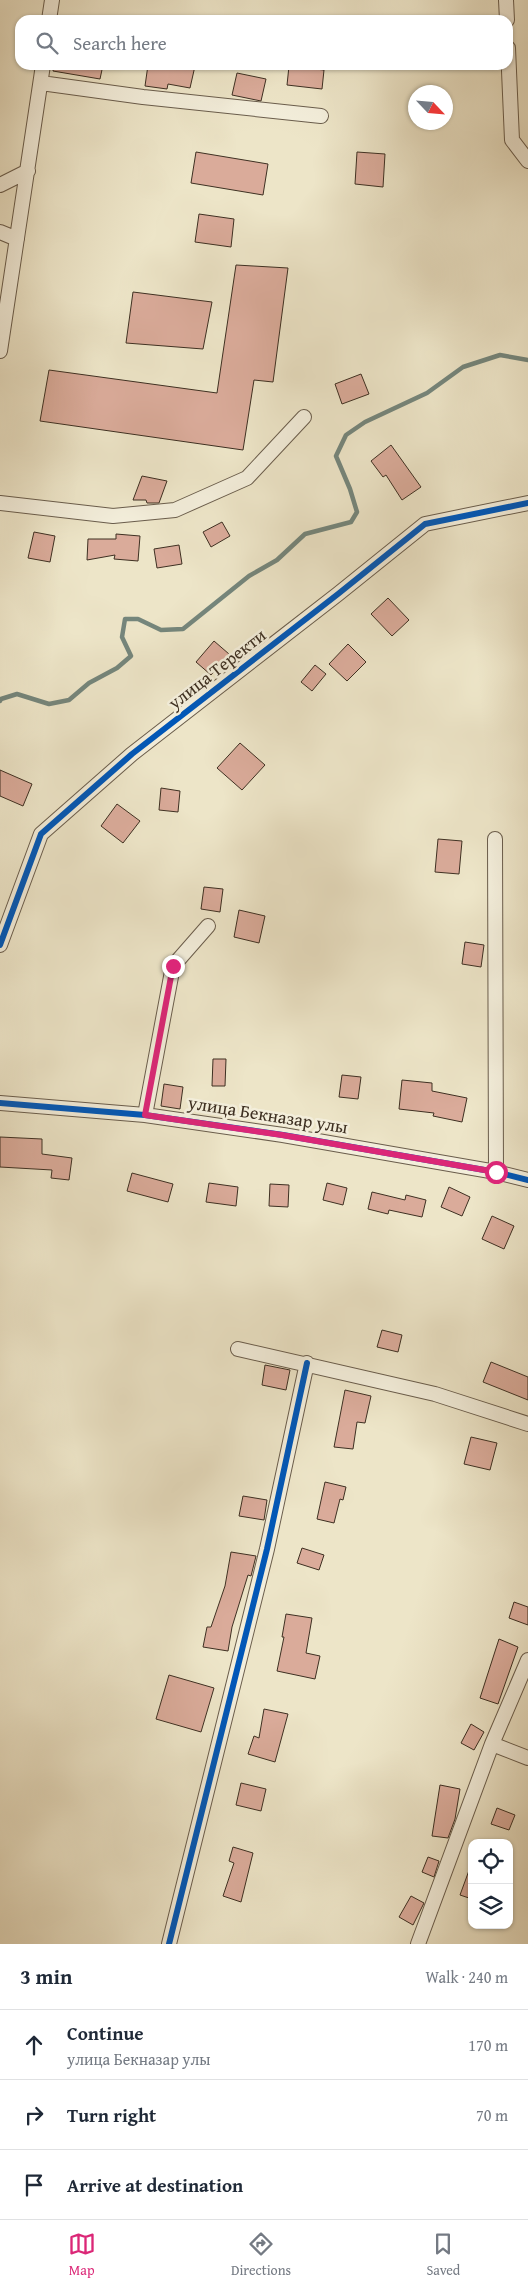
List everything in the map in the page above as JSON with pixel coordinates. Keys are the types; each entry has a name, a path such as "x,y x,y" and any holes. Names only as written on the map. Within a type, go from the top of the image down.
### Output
{"street":[{"path":"50,15 52,0"},
{"path":"506,0 507,15"},
{"path":"0,351 43,70"},
{"path":"509,70 512,140 528,161"},
{"path":"41,83 143,97 321,116"},
{"path":"0,185 28,171"},
{"path":"0,232 17,239"},
{"path":"0,503 113,516 175,510 247,478 304,417"},
{"name":"улица Теректи","path":"0,945 41,834 132,754 425,524 528,503"},
{"path":"495,838 496,1172"},
{"path":"145,1115 173,966 208,926"},
{"name":"улица Бекназар улы","path":"0,1103 145,1115 282,1135 496,1172 528,1180"},
{"path":"238,1349 307,1363 436,1394 528,1424"},
{"path":"169,1944 267,1549 307,1363"},
{"path":"418,1944 492,1744 528,1660"},
{"path":"492,1744 528,1758"}],"building":[{"path":"53,70 102,70 100,79"},
{"path":"147,70 194,70 190,88 168,84 167,89 145,86"},
{"path":"289,70 324,70 322,89 287,85"},
{"path":"237,73 266,79 261,101 232,95"},
{"path":"196,152 268,164 263,195 191,183"},
{"path":"357,152 385,154 383,187 355,184"},
{"path":"199,214 234,219 231,247 195,242"},
{"path":"236,265 288,268 273,382 254,380 243,450 40,421 49,370 217,393"},
{"path":"133,292 212,302 203,349 126,343"},
{"path":"361,374 369,394 342,404 335,384"},
{"path":"391,445 421,487 402,500 386,475 383,477 371,461"},
{"path":"142,476 167,481 159,503 133,500"},
{"path":"222,522 230,536 211,547 203,532"},
{"path":"34,532 55,536 50,562 28,558"},
{"path":"116,534 140,536 138,561 114,559 115,555 87,560 88,539 116,539"},
{"path":"179,545 182,564 157,568 154,549"},
{"path":"388,598 409,620 392,636 371,614"},
{"path":"214,641 229,654 211,675 196,662"},
{"path":"348,644 366,662 347,681 329,664"},
{"path":"315,665 326,674 312,691 301,682"},
{"path":"240,743 265,765 242,790 217,768"},
{"path":"0,770 32,784 23,806 0,796"},
{"path":"161,788 180,791 178,812 159,810"},
{"path":"117,804 140,821 123,843 101,826"},
{"path":"438,839 462,841 459,874 435,872"},
{"path":"204,887 223,889 220,912 201,909"},
{"path":"239,910 265,916 259,943 234,937"},
{"path":"465,942 484,945 481,967 462,964"},
{"path":"213,1059 226,1059 225,1086 212,1086"},
{"path":"342,1075 361,1077 358,1099 339,1097"},
{"path":"402,1080 432,1083 432,1091 467,1098 462,1122 433,1116 434,1113 399,1109"},
{"path":"164,1084 183,1087 180,1109 161,1106"},
{"path":"0,1137 42,1139 42,1154 72,1158 69,1180 51,1178 52,1170 0,1167"},
{"path":"132,1173 173,1184 168,1202 127,1191"},
{"path":"209,1183 238,1187 236,1206 206,1202"},
{"path":"327,1183 347,1188 343,1205 323,1200"},
{"path":"270,1184 289,1185 288,1207 269,1206"},
{"path":"449,1187 470,1197 462,1216 441,1207"},
{"path":"372,1192 405,1200 406,1195 426,1200 422,1217 389,1210 388,1214 368,1209"},
{"path":"492,1216 514,1226 504,1249 482,1239"},
{"path":"382,1330 402,1335 398,1352 377,1347"},
{"path":"491,1362 528,1377 528,1400 483,1382"},
{"path":"265,1365 290,1370 286,1390 262,1385"},
{"path":"345,1390 371,1396 365,1423 357,1422 353,1449 334,1447"},
{"path":"471,1437 497,1443 490,1470 464,1464"},
{"path":"325,1482 346,1487 343,1500 340,1499 334,1523 317,1519"},
{"path":"243,1496 267,1500 264,1520 239,1516"},
{"path":"302,1548 324,1555 319,1570 297,1563"},
{"path":"231,1552 256,1556 251,1576 248,1575 232,1627 228,1651 203,1647 207,1627 211,1627 225,1586"},
{"path":"514,1602 528,1607 528,1625 509,1618"},
{"path":"286,1614 312,1618 306,1653 320,1656 315,1679 277,1671 284,1637 282,1637"},
{"path":"499,1639 518,1647 498,1704 480,1698"},
{"path":"169,1675 214,1688 201,1732 156,1719"},
{"path":"264,1709 288,1714 275,1762 248,1754 254,1736 259,1738"},
{"path":"471,1724 484,1732 474,1750 461,1743"},
{"path":"241,1783 266,1789 261,1811 236,1805"},
{"path":"440,1785 460,1789 455,1819 448,1838 432,1836"},
{"path":"497,1808 515,1815 509,1830 491,1824"},
{"path":"233,1847 253,1853 241,1902 223,1896 234,1863 229,1861"},
{"path":"428,1857 439,1861 434,1877 422,1872"},
{"path":"468,1873 468,1898 460,1895"},
{"path":"411,1896 424,1903 413,1925 399,1917"}],"waterway":[{"path":"0,701 17,694 49,704 69,700 89,683 117,668 131,656 122,637 125,619 138,619 161,630 183,629 249,576 277,560 305,534 351,522 357,512 350,489 336,456 346,435 365,422 427,393 463,367 500,355 528,360"}],"cycle path":[{"path":"0,945 41,834 132,754 425,524 528,503"},
{"path":"0,1103 145,1115 283,1135 496,1172 528,1180"},
{"path":"169,1944 267,1549 307,1363"}],"route":[{"path":"173,966 145,1115 282,1135 496,1172"}]}
